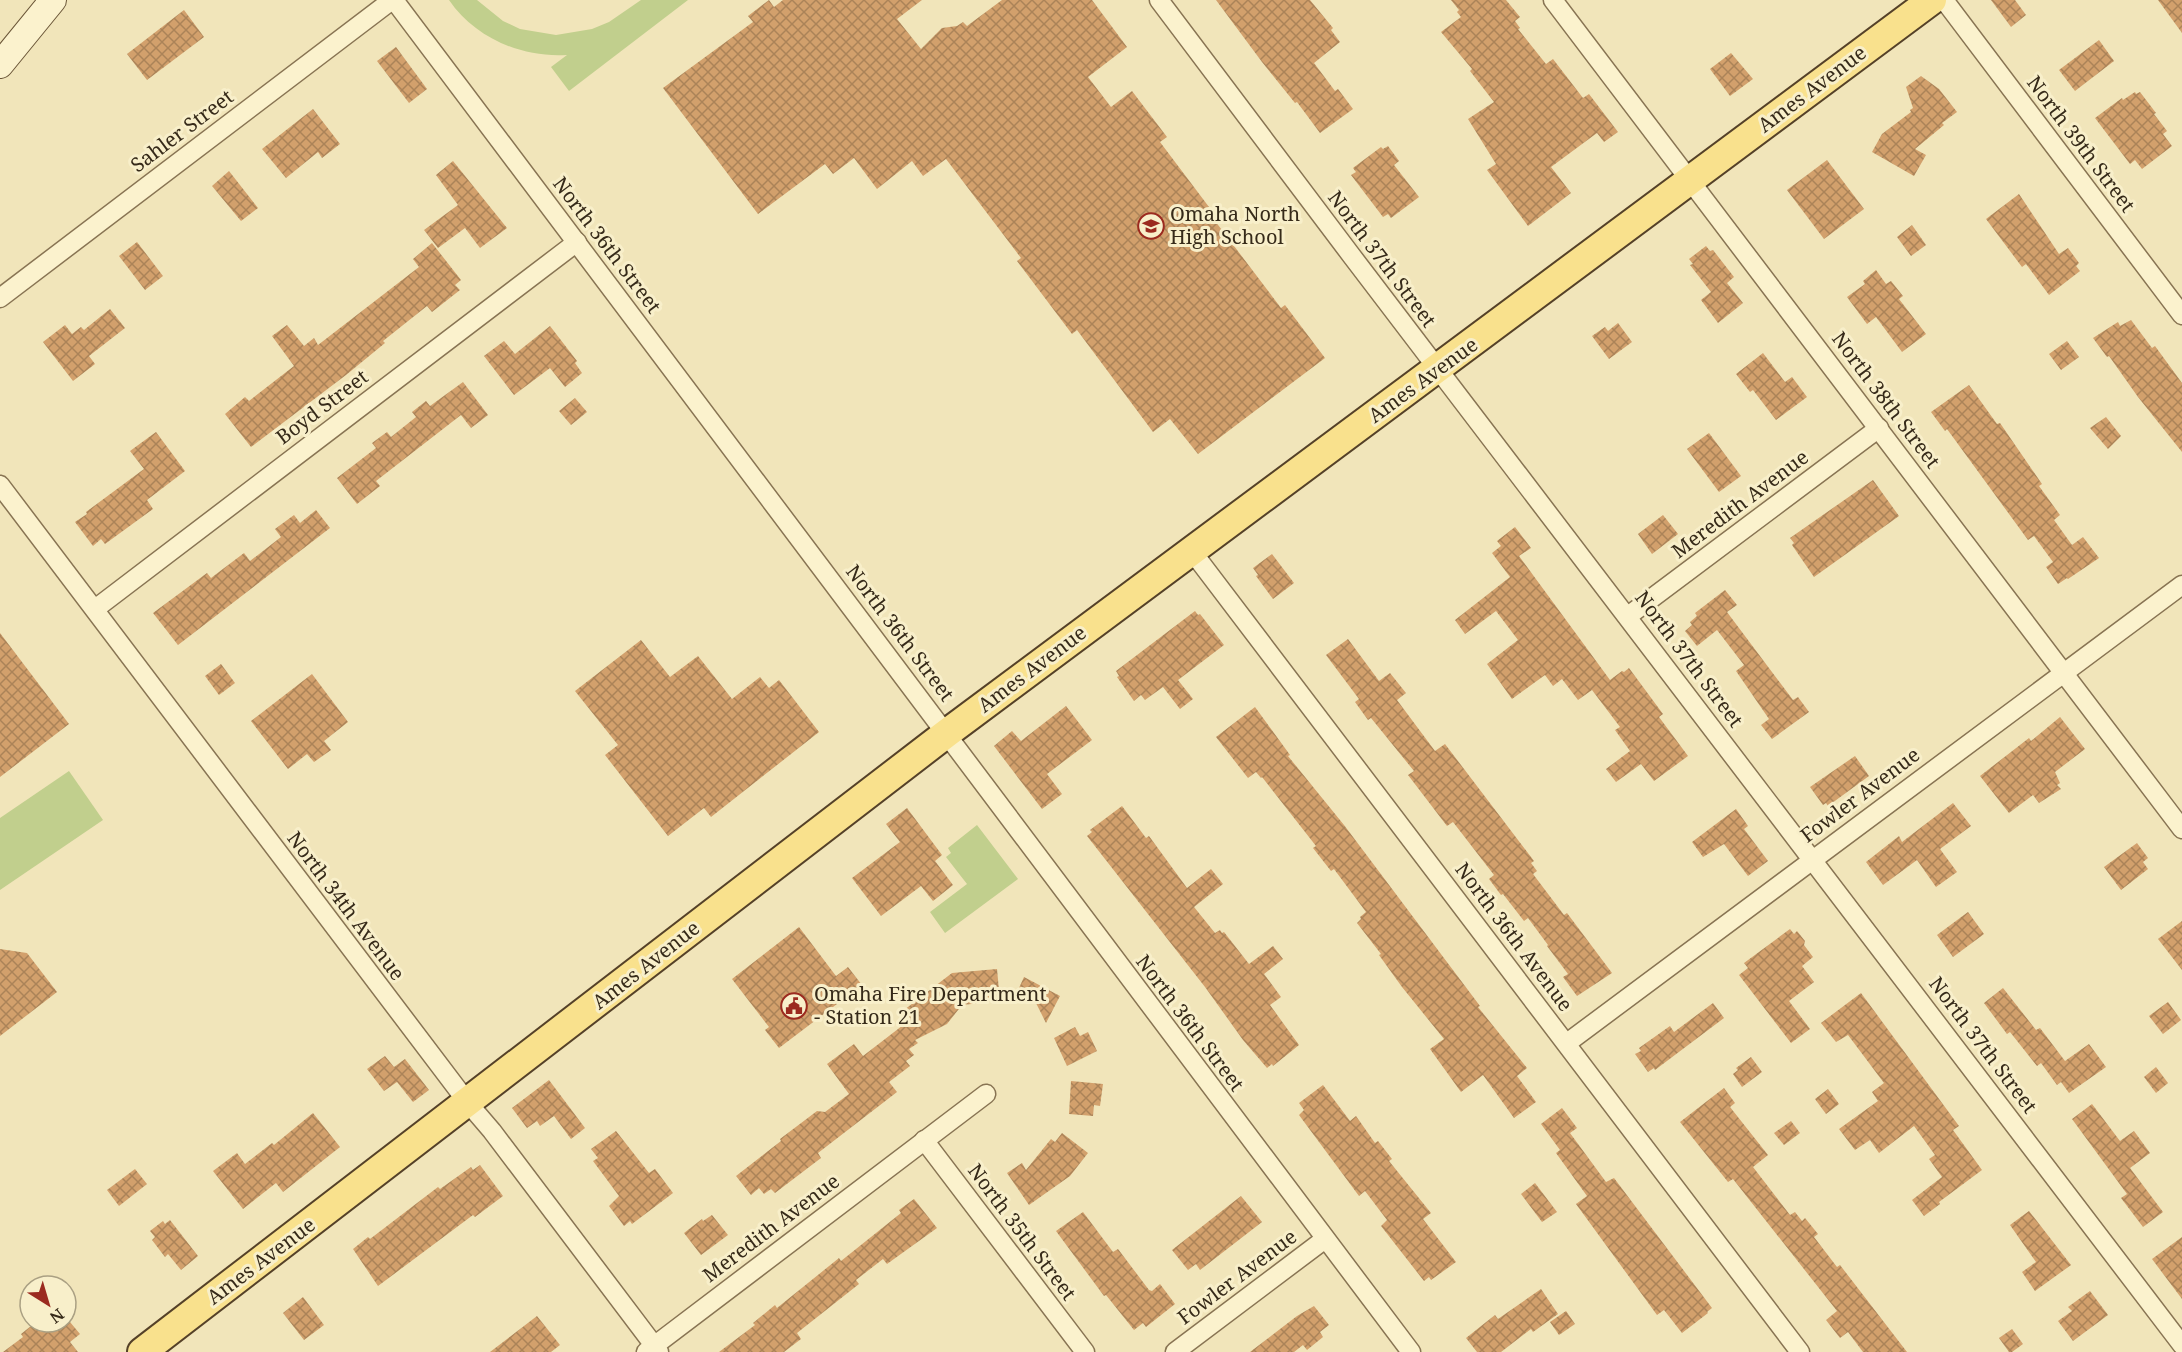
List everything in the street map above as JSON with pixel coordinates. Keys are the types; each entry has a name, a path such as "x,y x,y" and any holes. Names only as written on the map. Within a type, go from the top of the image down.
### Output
{"main road":[{"name":"Ames Avenue","path":"142,1352 947,733 1932,0"}],"street":[{"path":"0,65 53,0"},
{"name":"North 36th Street","path":"393,0 1411,1352"},
{"name":"Sahler Street","path":"0,298 393,0"},
{"name":"North 37th Street","path":"1159,0 2182,1345"},
{"name":"North 38th Street","path":"1553,0 2182,828"},
{"name":"North 39th Street","path":"1944,0 2182,315"},
{"name":"Boyd Street","path":"95,609 577,242"},
{"name":"Meredith Avenue","path":"1628,616 1879,428"},
{"name":"North 34th Avenue","path":"0,485 468,1103 492,1131 653,1350"},
{"name":"North 36th Avenue","path":"1191,550 1800,1352"},
{"name":"Fowler Avenue","path":"1567,1043 2182,585"},
{"name":"Meredith Avenue","path":"653,1350 986,1094"},
{"name":"North 35th Street","path":"924,1140 1084,1352"},
{"name":"Fowler Avenue","path":"1176,1352 1325,1239"}],"green space":[{"path":"449,0 477,0 503,21 520,29 556,35 592,29 609,22 641,0 688,0 569,91 551,67 567,55 533,53 501,43 472,25"},
{"path":"69,771 103,820 0,890 0,818"},
{"path":"977,825 1018,879 945,933 930,912 967,884 946,857 951,853 948,848"}],"building":[{"name":"Omaha North High School","path":"769,0 774,7 783,0 922,0 897,19 921,49 942,28 957,26 963,22 967,26 1002,0 1092,0 1127,47 1088,77 1111,107 1132,91 1167,137 1160,142 1209,207 1206,209 1281,308 1285,305 1325,358 1198,454 1170,419 1153,432 1077,330 1072,334 1017,261 1021,258 946,159 923,176 912,161 877,189 854,158 833,174 825,164 758,214 663,88 753,22 748,16"},
{"path":"1216,0 1310,0 1333,28 1331,30 1340,42 1314,63 1335,91 1338,89 1353,109 1320,133 1262,62"},
{"path":"1451,0 1506,0 1520,17 1515,21 1520,28 1518,29 1546,64 1553,59 1583,98 1589,94 1618,132 1604,142 1597,133 1551,167 1571,193 1528,226 1487,170 1496,164 1468,119 1494,102 1470,71 1472,69 1441,32 1461,17 1457,12 1459,10"},
{"path":"1991,0 2015,0 2026,15 2011,27"},
{"path":"2158,0 2182,0 2182,33"},
{"path":"184,10 204,37 147,80 127,54"},
{"path":"2099,40 2114,61 2075,91 2059,70"},
{"path":"396,47 427,89 409,103 377,61"},
{"path":"1731,53 1753,79 1730,96 1710,69"},
{"path":"1921,76 1939,89 1957,112 1915,149 1926,155 1914,176 1872,152 1882,134 1911,112 1913,108 1906,87"},
{"path":"2135,92 2136,94 2140,92 2156,113 2154,114 2167,131 2163,134 2172,146 2142,169 2135,160 2130,164 2095,118 2122,98 2123,100"},
{"path":"313,109 340,144 322,158 318,152 286,178 262,149"},
{"path":"1388,146 1399,161 1394,165 1419,197 1391,218 1388,214 1383,217 1351,175 1356,172 1353,168 1381,147 1383,149"},
{"path":"1827,160 1864,209 1824,239 1787,190"},
{"path":"453,161 507,228 480,248 465,228 438,248 424,230 458,205 436,175"},
{"path":"229,171 258,208 241,221 212,186"},
{"path":"2019,194 2059,254 2068,248 2079,263 2076,266 2080,271 2049,295 2026,264 2022,267 1986,219"},
{"path":"1912,225 1926,245 1911,256 1897,237"},
{"path":"137,242 163,276 145,290 119,256"},
{"path":"432,243 461,280 455,285 460,290 432,312 427,306 383,341 385,343 346,375 251,447 225,414 245,397 249,401 294,366 272,336 287,325 304,346 314,338 318,345 419,267 413,259"},
{"path":"1706,246 1710,251 1713,250 1734,277 1727,283 1743,303 1718,323 1701,300 1711,292 1690,265 1693,264 1689,259"},
{"path":"1876,270 1886,284 1891,281 1903,296 1899,299 1926,334 1902,352 1876,317 1867,324 1847,297 1865,284 1863,281"},
{"path":"110,309 125,328 89,356 95,364 73,381 43,342 65,325 72,334 81,327 84,330"},
{"path":"2131,320 2152,348 2155,346 2182,383 2182,452 2093,338 2118,322 2120,326"},
{"path":"1618,323 1632,342 1609,359 1592,336 1605,327 1608,331"},
{"path":"550,326 577,361 575,363 582,373 565,387 550,368 514,395 484,356 504,341 515,354"},
{"path":"2067,341 2079,357 2061,370 2049,354"},
{"path":"1763,353 1785,382 1792,377 1807,397 1776,420 1753,390 1750,392 1736,374"},
{"path":"463,382 488,415 471,428 461,415 376,481 380,486 357,504 337,478 376,448 372,443 387,432 391,437 416,417 412,412 426,401 430,406"},
{"path":"1969,385 1997,424 2000,423 2042,484 2039,486 2060,515 2054,520 2072,545 2083,537 2099,558 2058,584 2046,567 2053,562 2034,536 2028,540 1947,429 1945,431 1931,412"},
{"path":"575,398 587,412 571,425 559,411"},
{"path":"2106,417 2121,436 2108,449 2090,428"},
{"path":"156,432 185,471 147,500 153,509 105,544 101,539 93,546 75,522 144,469 130,451"},
{"path":"1709,433 1741,476 1719,492 1687,449"},
{"path":"1873,480 1899,516 1814,577 1792,545 1794,543 1790,538"},
{"path":"316,510 330,528 178,645 153,613 207,573 211,578 244,553 250,561 281,537 275,529 294,515 300,523"},
{"path":"1663,515 1678,534 1652,554 1638,534"},
{"path":"1515,527 1531,548 1519,556 1610,680 1629,668 1663,714 1659,717 1688,756 1654,781 1641,764 1616,782 1606,769 1630,751 1615,730 1620,727 1592,690 1578,700 1562,679 1553,686 1545,675 1512,699 1487,664 1518,640 1496,611 1465,634 1455,620 1510,577 1492,553 1501,546 1497,541"},
{"path":"1272,554 1294,583 1273,599 1256,576 1258,575 1253,568"},
{"path":"1725,590 1737,605 1727,612 1793,700 1798,697 1809,712 1772,739 1761,725 1769,719 1736,671 1744,665 1717,630 1697,646 1685,631 1697,616 1695,613"},
{"path":"1195,611 1198,615 1200,614 1224,645 1178,680 1193,699 1180,709 1163,687 1145,700 1141,695 1134,701 1117,677 1119,676 1116,671"},
{"path":"0,633 69,724 0,777"},
{"path":"1348,639 1379,681 1390,673 1406,693 1397,700 1435,751 1445,744 1534,861 1531,863 1537,871 1533,874 1564,915 1567,913 1612,973 1577,996 1563,977 1568,974 1528,918 1524,921 1503,894 1501,895 1489,879 1494,875 1453,822 1447,826 1408,775 1414,771 1371,718 1368,720 1355,702 1359,699 1326,655"},
{"path":"641,640 670,677 698,656 732,699 760,677 769,688 779,680 819,732 711,817 704,808 668,836 605,755 618,745 575,691"},
{"path":"221,664 235,683 219,695 205,676"},
{"path":"312,674 348,722 324,741 331,750 314,762 307,754 288,769 251,721"},
{"path":"1066,706 1092,740 1047,774 1062,794 1042,809 994,746 1012,731 1021,741"},
{"path":"1255,707 1290,755 1288,756 1344,825 1480,1006 1478,1007 1527,1068 1517,1076 1536,1102 1514,1118 1483,1075 1461,1092 1430,1049 1444,1039 1402,987 1379,955 1381,954 1357,923 1366,912 1334,869 1331,871 1313,848 1316,846 1262,777 1256,772 1248,778 1216,737"},
{"path":"2060,717 2085,749 2055,772 2060,783 2057,785 2061,789 2039,803 2033,795 2009,813 1980,776 2029,738 2031,741"},
{"path":"1855,756 1869,776 1828,806 1826,803 1823,805 1810,787"},
{"path":"1953,803 1971,826 1940,849 1957,872 1936,887 1917,860 1883,885 1866,862 1899,836 1902,842"},
{"path":"1122,806 1146,838 1149,836 1187,888 1211,869 1223,884 1194,907 1215,933 1220,930 1224,932 1249,964 1273,946 1283,959 1264,974 1281,997 1270,1005 1299,1045 1273,1066 1272,1064 1267,1068 1243,1040 1205,987 1087,836 1092,832 1090,830"},
{"path":"907,808 942,855 935,861 953,885 933,901 921,886 881,916 852,878 900,842 886,824"},
{"path":"1736,809 1748,826 1744,829 1768,861 1748,876 1724,844 1703,857 1692,842"},
{"path":"2137,843 2148,858 2143,862 2148,869 2121,890 2104,867"},
{"path":"1968,912 1984,934 1953,957 1937,935"},
{"path":"2182,921 2182,970 2158,939"},
{"name":"Omaha Fire Department - Station 21","path":"799,927 836,976 848,967 862,985 779,1048 765,1030 769,1027 732,979"},
{"path":"1790,929 1794,934 1797,931 1813,957 1802,966 1814,982 1789,1001 1810,1029 1791,1043 1739,975 1748,968 1744,963"},
{"path":"0,949 27,953 57,992 0,1036"},
{"path":"997,969 1000,1001 962,1005 947,1024 915,1040 918,1043 909,1049 914,1055 906,1061 910,1066 889,1082 897,1092 818,1153 821,1158 775,1193 771,1189 764,1194 759,1188 751,1195 736,1176 817,1111 825,1112 849,1094 827,1064 854,1044 863,1056 911,1019 904,1010 952,973"},
{"path":"1024,977 1060,996 1046,1023 1033,997 1014,999"},
{"path":"2003,988 2036,1030 2040,1028 2065,1061 2089,1044 2106,1067 2069,1093 2061,1082 2057,1085 2041,1063 2037,1066 2010,1032 2007,1034 1984,1003"},
{"path":"1861,993 1959,1126 1953,1130 1982,1170 1924,1216 1912,1200 1942,1177 1929,1159 1935,1155 1914,1126 1879,1153 1870,1140 1855,1150 1839,1129 1878,1101 1872,1092 1884,1083 1848,1035 1836,1042 1821,1023"},
{"path":"2168,1002 2181,1020 2163,1034 2149,1016"},
{"path":"1713,1003 1724,1018 1655,1070 1654,1068 1648,1072 1635,1054 1641,1051 1639,1048 1670,1026 1674,1032"},
{"path":"1075,1027 1080,1036 1088,1032 1097,1051 1067,1066 1054,1038"},
{"path":"385,1056 394,1067 405,1059 429,1090 413,1102 397,1082 384,1091 367,1069"},
{"path":"1751,1057 1762,1072 1742,1087 1733,1074 1738,1070 1736,1068"},
{"path":"2156,1067 2168,1083 2156,1093 2144,1077"},
{"path":"549,1080 585,1128 571,1139 554,1116 540,1126 537,1121 527,1128 512,1108"},
{"path":"1071,1081 1103,1084 1100,1106 1094,1105 1093,1116 1069,1114"},
{"path":"1323,1085 1350,1121 1356,1116 1375,1143 1378,1141 1392,1159 1389,1161 1431,1213 1423,1219 1456,1262 1431,1280 1429,1277 1424,1281 1381,1226 1387,1220 1365,1191 1359,1196 1299,1115 1304,1110 1299,1103"},
{"path":"1724,1088 1735,1103 1730,1107 1768,1155 1753,1167 1790,1215 1795,1212 1802,1221 1805,1218 1818,1234 1814,1237 1837,1267 1840,1265 1907,1352 1863,1352 1848,1332 1840,1338 1826,1320 1837,1311 1733,1179 1728,1182 1680,1122"},
{"path":"1828,1089 1839,1104 1826,1114 1815,1099"},
{"path":"2092,1104 2120,1141 2134,1131 2150,1153 2130,1168 2163,1212 2143,1227 2121,1198 2127,1194 2072,1119"},
{"path":"1562,1108 1577,1128 1570,1133 1606,1182 1614,1178 1712,1308 1682,1333 1664,1310 1657,1315 1576,1204 1587,1196 1556,1153 1560,1150 1541,1124"},
{"path":"313,1113 340,1147 283,1192 276,1183 243,1209 213,1171 237,1153 245,1164 272,1143 274,1145"},
{"path":"1791,1121 1800,1133 1784,1145 1774,1133"},
{"path":"616,1131 649,1173 655,1169 673,1193 632,1224 630,1221 624,1226 609,1206 619,1196 593,1161 598,1158 591,1149"},
{"path":"1062,1133 1088,1153 1070,1176 1029,1205 1007,1173 1022,1163 1026,1170 1051,1139 1055,1142"},
{"path":"480,1165 503,1196 475,1217 473,1215 378,1286 353,1249 368,1237 370,1239 438,1187 440,1189 471,1167 473,1170"},
{"path":"135,1169 147,1184 119,1206 107,1190"},
{"path":"1535,1183 1557,1212 1542,1222 1521,1194"},
{"path":"1241,1196 1262,1222 1200,1270 1196,1264 1188,1270 1172,1250"},
{"path":"914,1199 937,1228 887,1264 883,1259 856,1280 859,1284 797,1333 801,1339 784,1352 719,1352 755,1325 753,1323 775,1305 777,1308 839,1258 841,1261 901,1213 899,1210"},
{"path":"2029,1211 2071,1265 2035,1291 2022,1272 2036,1262 2010,1225"},
{"path":"1083,1212 1113,1252 1118,1249 1149,1290 1152,1291 1160,1284 1175,1304 1146,1327 1143,1323 1134,1330 1106,1295 1104,1296 1056,1231"},
{"path":"712,1215 728,1235 701,1255 684,1233 702,1219 703,1221"},
{"path":"170,1220 198,1256 181,1270 168,1254 165,1257 152,1240 155,1237 150,1231 163,1221 165,1224"},
{"path":"2182,1237 2182,1299 2152,1259"},
{"path":"1541,1289 1558,1314 1533,1332 1531,1329 1501,1352 1477,1352 1466,1338 1495,1315 1498,1319"},
{"path":"2090,1291 2108,1315 2073,1341 2058,1321 2072,1311 2068,1307"},
{"path":"303,1297 324,1325 304,1340 283,1313"},
{"path":"1314,1306 1329,1325 1320,1332 1323,1337 1307,1350 1303,1345 1294,1352 1250,1352 1297,1316"},
{"path":"1566,1311 1575,1324 1559,1335 1550,1322"},
{"path":"537,1316 560,1345 551,1352 490,1352"},
{"path":"2012,1329 2023,1344 2009,1352 1999,1338"},
{"path":"78,1332 80,1334 70,1342 78,1352 3,1352 23,1337 21,1334 78,1334"}],"place":[{"name":"Omaha North High School","path":"1151,226"},
{"name":"Omaha Fire Department - Station 21","path":"794,1006"}]}
